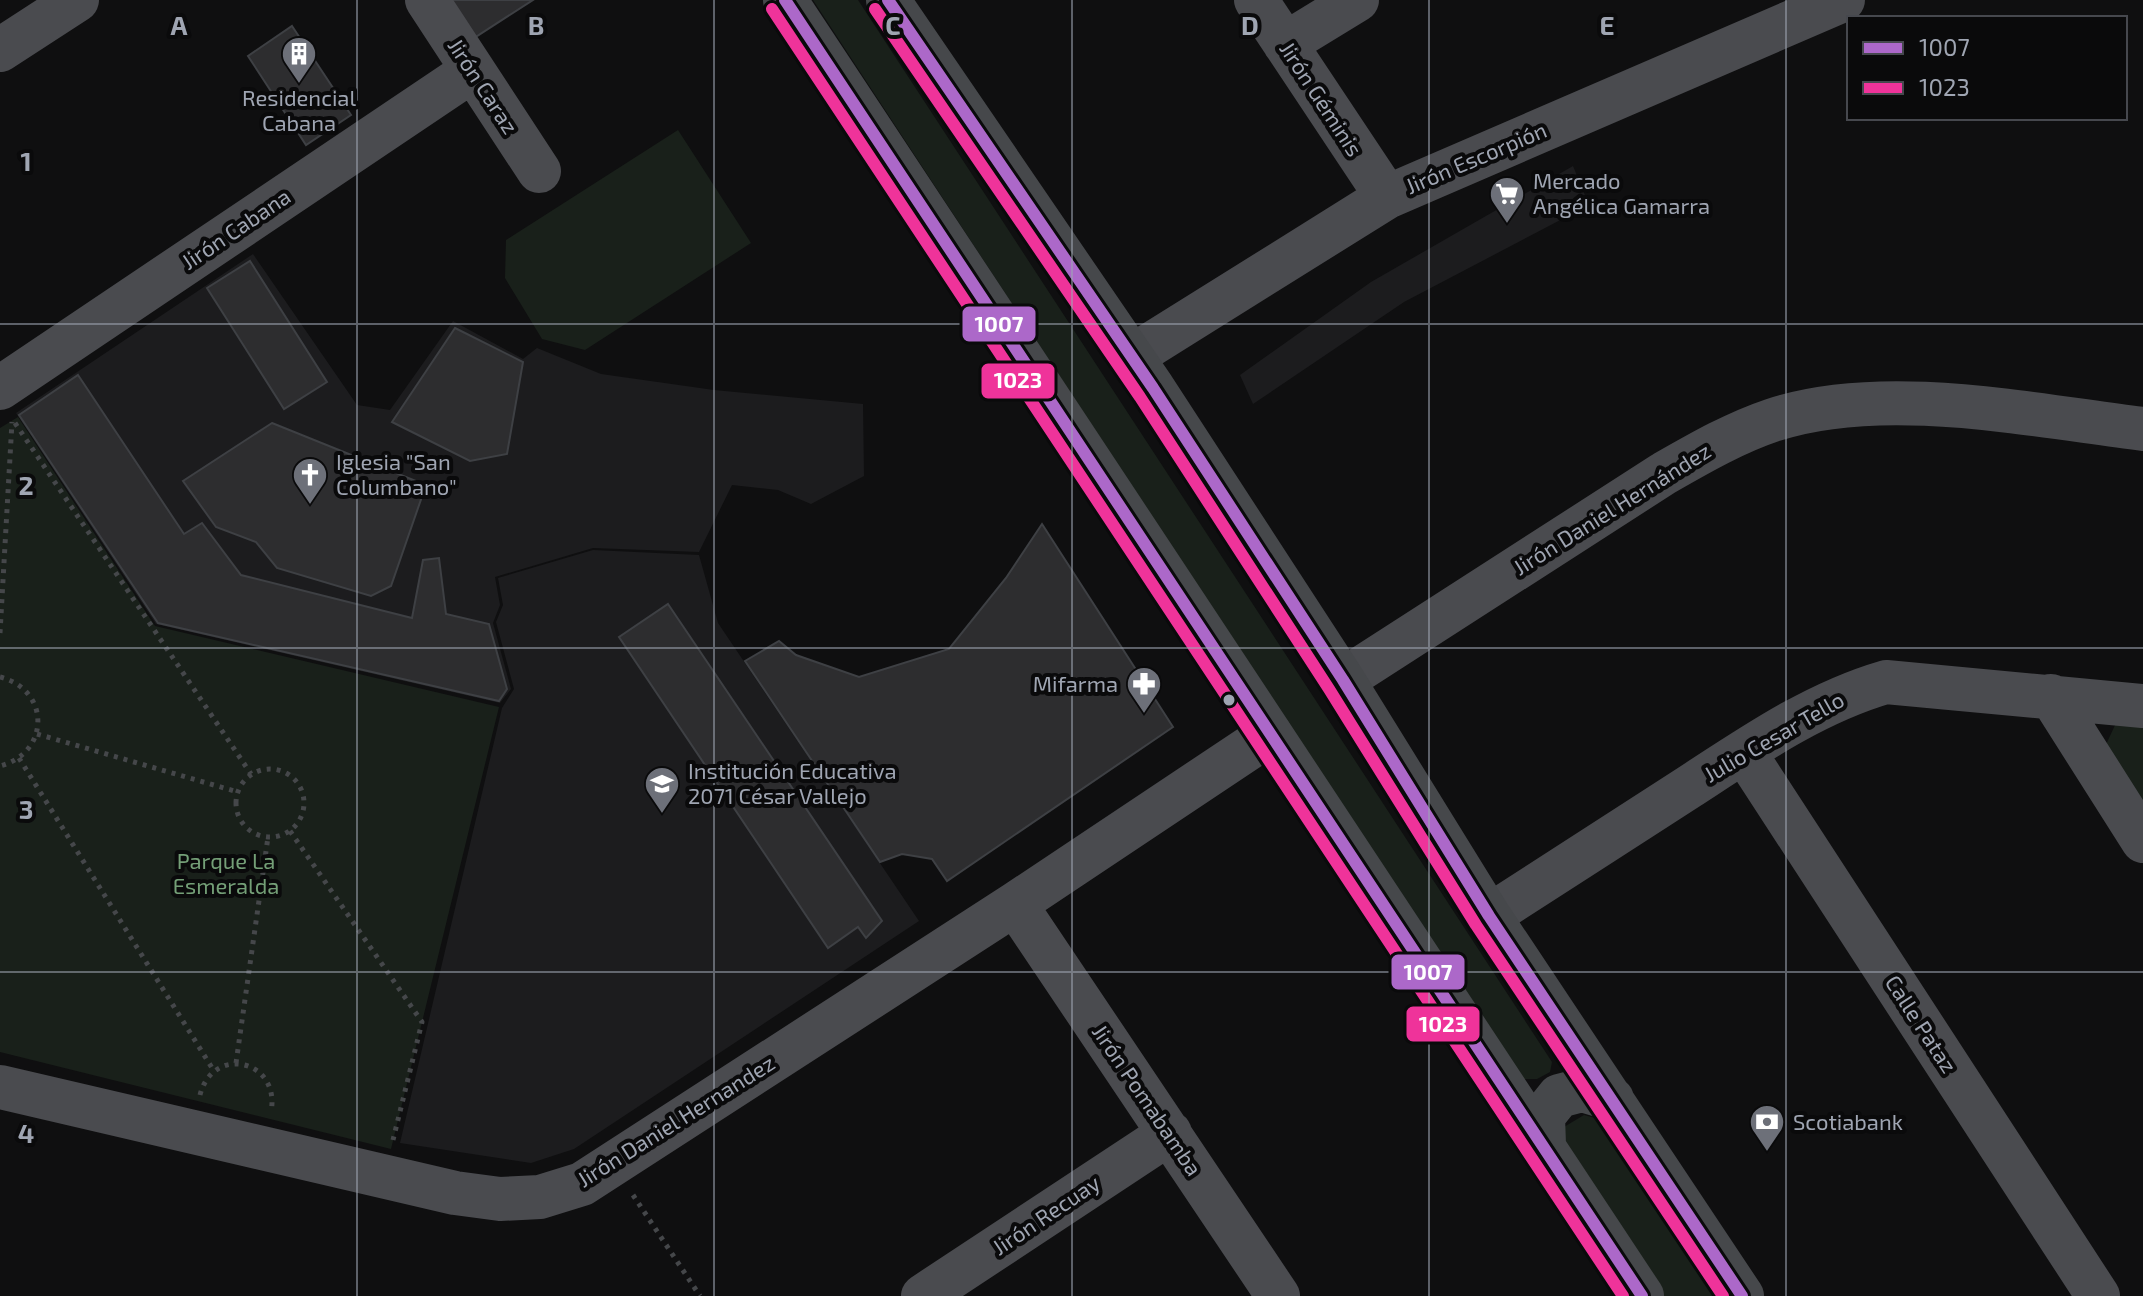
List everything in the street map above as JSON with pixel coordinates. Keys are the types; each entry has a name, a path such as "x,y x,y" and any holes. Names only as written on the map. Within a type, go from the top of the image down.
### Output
{"main road":[{"path":"785,0 1642,1296"},
{"path":"888,0 1131,357 1343,680 1489,916 1742,1296"},
{"path":"1507,1091 1535,1098 1557,1093 1570,1073 1576,1045"},
{"path":"1544,1145 1543,1116 1559,1096 1582,1090 1612,1099"}],"street":[{"path":"0,50 77,0"},
{"name":"Jirón Caraz","path":"427,0 539,171"},
{"name":"Jirón Géminis","path":"1256,0 1387,197"},
{"path":"1285,44 1357,0"},
{"name":"Jirón Escorpión","path":"1131,357 1387,197 1834,2"},
{"name":"Jirón Cabana","path":"6,406 473,70"},
{"name":"Jirón Daniel Hernández","path":"1343,680 1663,474 1718,443 1774,420 1835,408 1938,404 2143,429"},
{"name":"Julio Cesar Tello","path":"1489,916 1744,752 1825,704 1886,682 2143,706"},
{"path":"2051,696 2143,841"},
{"name":"Jirón Daniel Hernandez","path":"0,1087 455,1193 500,1199 540,1197 582,1184 1015,904 1270,734"},
{"name":"Calle Pataz","path":"1744,752 2098,1296"},
{"name":"Jirón Pomabamba","path":"1015,904 1278,1296"},
{"name":"Jirón Recuay","path":"937,1292 1170,1133"}],"path":[{"path":"0,633 6,406"},
{"path":"6,406 251,774"},
{"path":"0,677 21,686 30,696 36,708 37,734 30,748 19,758 0,766"},
{"path":"37,734 238,792"},
{"path":"19,758 214,1071"},
{"path":"262,769 286,771 295,778 305,800 304,812 290,831 268,837 248,829 242,822 237,812 238,792 243,781 262,769"},
{"path":"290,831 422,1022 384,1176"},
{"path":"236,1063 268,837"},
{"path":"193,1131 205,1079 214,1071 236,1063 259,1071 272,1091 273,1104"},
{"path":"613,1164 700,1296"}],"shaded area":[{"path":"1573,166 1589,205 1404,302 1253,404 1240,375 1371,282"},
{"path":"253,254 357,405 390,410 453,321 523,359 537,348 601,374 714,390 863,404 864,476 811,504 778,490 732,485 699,552 593,548 495,577 500,605 493,623 511,689 500,703 156,624 16,413"},
{"name":"Institución Educativa 2071 César Vallejo","path":"593,550 699,555 718,623 919,921 574,1149 531,1163 400,1143 502,708 514,689 496,622 503,605 498,578"}],"green space":[{"path":"813,0 858,0 1552,1062 1550,1072 1537,1079 1520,1079"},
{"path":"678,130 751,243 585,350 542,339 505,278 506,240"},
{"name":"Parque La Esmeralda","path":"18,417 155,626 499,707 391,1149 0,1052 0,428"},
{"path":"2116,723 2143,726 2143,814 2103,751"},
{"path":"1584,1115 1595,1118 1713,1296 1663,1296 1561,1143 1564,1127"}],"building":[{"path":"450,0 533,0 474,38"},
{"name":"Residencial Cabana","path":"292,26 351,115 306,145 248,56"},
{"path":"250,261 327,382 284,409 207,288"},
{"path":"455,328 523,362 507,454 470,461 392,422"},
{"path":"78,375 184,534 202,523 241,575 412,618 423,560 439,558 446,614 489,624 507,689 499,701 158,623 19,415"},
{"name":"Iglesia \"San Columbano\"","path":"272,423 426,485 391,586 371,596 277,568 256,542 216,527 183,481"},
{"path":"1042,524 1173,727 947,881 932,859 902,854 880,862 745,661 779,641 796,655 859,677 949,649 1006,578"},
{"path":"668,604 882,921 866,938 858,927 828,948 619,637"}],"transit line":[{"name":"1007","path":"785,0 1642,1296"},
{"name":"1007","path":"888,0 1153,388 1343,680 1489,916 1742,1296"},
{"name":"1023","path":"772,9 1623,1296"},
{"name":"1023","path":"875,9 1140,397 1329,689 1476,925 1723,1296"}],"place":[{"name":"Residencial Cabana","path":"299,85"},
{"name":"Mercado Angélica Gamarra","path":"1507,225"},
{"name":"Iglesia \"San Columbano\"","path":"310,506"},
{"name":"Mifarma","path":"1144,715"},
{"name":"Institución Educativa 2071 César Vallejo","path":"662,815"},
{"name":"Scotiabank","path":"1767,1153"}]}
